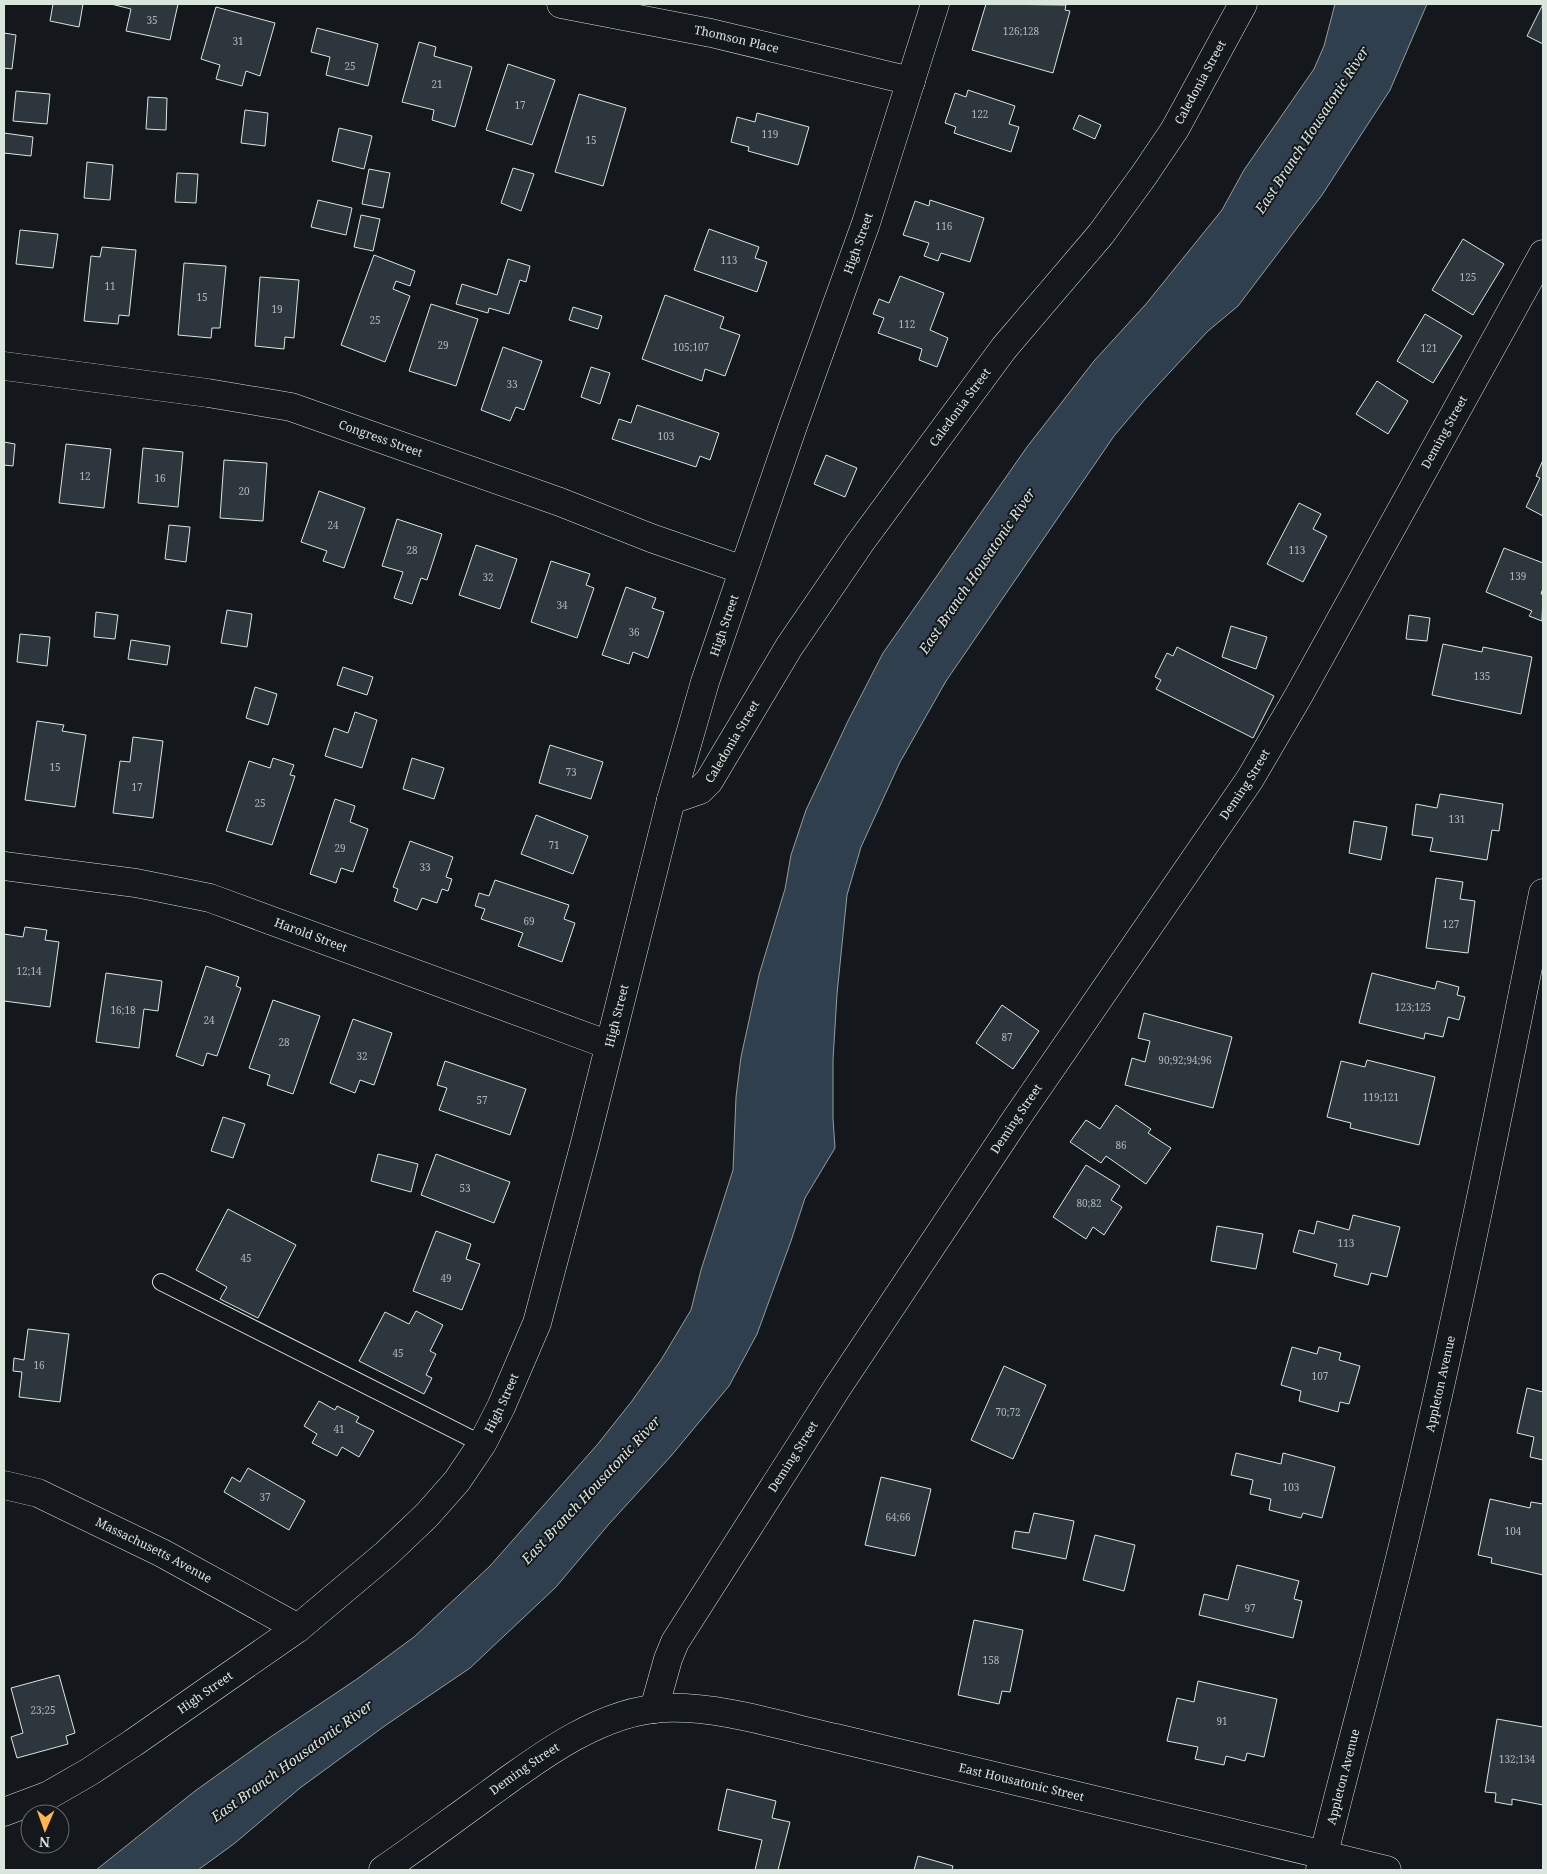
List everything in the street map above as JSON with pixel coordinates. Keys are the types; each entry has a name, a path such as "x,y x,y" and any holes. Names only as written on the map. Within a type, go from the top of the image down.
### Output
{"street":[{"name":"Thomson Place","path":"561,4 710,32 910,81"},
{"name":"High Street","path":"4,1812 49,1795 89,1772 141,1738 298,1628 386,1554 427,1515 456,1481 482,1444 505,1398 537,1323 555,1260 671,800 705,682 866,223 935,4"},
{"name":"Caledonia Street","path":"671,800 700,790 709,781 789,647 860,543 1004,348 1101,234 1144,175 1174,129 1243,4"},
{"name":"Deming Street","path":"383,1870 548,1752 576,1736 611,1720 630,1713 654,1709 668,1659 675,1642 837,1388 1016,1119 1250,780 1543,254"},
{"name":"Congress Street","path":"4,366 208,393 291,407 560,502 651,538 743,570"},
{"name":"Harold Street","path":"4,866 136,883 210,898 609,1045"},
{"name":"Appleton Avenue","path":"1322,1863 1406,1535 1442,1380 1483,1191 1543,892"},
{"name":"Massachusetts Avenue","path":"4,1485 38,1494 162,1553 298,1628"},
{"name":"East Housatonic Street","path":"654,1709 688,1709 747,1718 1322,1863 1387,1870"}],"lane":[{"path":"161,1282 482,1444"}],"water":[{"name":"East Branch Housatonic River","path":"1335,4 1427,4 1390,90 1322,195 1238,306 1208,331 1146,398 1114,436 946,681 900,762 861,847 847,895 837,994 833,1060 835,1148 805,1198 757,1334 729,1386 671,1456 609,1524 556,1587 470,1668 386,1725 300,1788 235,1843 198,1870 96,1870 195,1791 269,1738 357,1679 414,1637 490,1566 597,1445 661,1360 691,1310 701,1270 733,1170 736,1097 741,1057 759,975 785,889 791,855 806,810 848,721 883,653 1027,447 1094,361 1146,304 1222,210 1244,170 1314,69 1324,46"}],"building":[{"path":"53,4 83,4 79,27 50,21"},
{"path":"111,4 178,4 170,40 126,31 131,9"},
{"path":"986,4 1066,5 1065,10 1070,11 1053,73 972,50"},
{"path":"1543,4 1543,44 1527,36"},
{"path":"216,7 275,23 260,76 246,71 242,86 216,79 220,65 201,59"},
{"path":"317,28 378,44 368,86 326,75 330,57 311,52"},
{"path":"4,33 16,35 12,69 4,68"},
{"path":"419,42 436,47 434,56 472,67 455,127 432,120 434,110 402,102"},
{"path":"508,64 555,80 532,145 486,130"},
{"path":"968,90 1015,106 1009,124 1019,127 1011,152 954,133 956,127 945,123 955,93 966,97"},
{"path":"16,91 50,94 47,124 13,121"},
{"path":"579,94 626,108 603,186 555,172"},
{"path":"148,97 167,98 166,130 146,129"},
{"path":"245,110 268,113 265,146 241,143"},
{"path":"757,113 809,127 798,165 748,151 749,147 731,142 737,117 755,122"},
{"path":"1079,115 1101,125 1095,139 1073,129"},
{"path":"339,128 372,136 364,169 332,161"},
{"path":"4,133 33,137 31,156 4,153"},
{"path":"87,162 113,165 110,200 84,198"},
{"path":"513,168 534,174 521,211 501,203"},
{"path":"369,169 390,173 383,208 362,204"},
{"path":"177,173 198,174 196,203 175,202"},
{"path":"318,200 352,208 346,235 311,227"},
{"path":"930,200 984,218 970,262 941,253 938,261 924,256 929,243 903,235 915,201 929,206"},
{"path":"361,215 380,219 373,251 354,247"},
{"path":"709,229 759,247 755,258 767,262 757,292 694,270"},
{"path":"20,230 58,234 53,268 16,264"},
{"path":"1463,239 1504,264 1473,315 1432,290"},
{"path":"102,247 136,250 129,316 119,315 118,324 84,321 91,256 100,257"},
{"path":"374,255 415,271 410,286 396,281 393,289 410,296 385,362 341,345"},
{"path":"508,259 530,266 526,282 520,280 509,314 489,308 488,313 456,304 462,284 497,295"},
{"path":"184,263 226,266 220,328 212,328 211,338 178,335"},
{"path":"900,276 944,293 930,330 948,338 937,367 919,360 922,349 878,333 884,318 873,314 879,299 889,303"},
{"path":"260,277 299,280 294,338 285,337 284,349 255,346"},
{"path":"665,295 724,317 720,328 740,335 725,376 705,369 702,381 642,359"},
{"path":"431,304 478,319 456,386 409,371"},
{"path":"573,307 602,316 598,329 569,320"},
{"path":"1425,314 1462,336 1433,383 1397,361"},
{"path":"503,347 542,361 524,410 516,407 510,421 481,410"},
{"path":"591,367 610,373 600,404 581,397"},
{"path":"1377,381 1408,401 1388,434 1356,414"},
{"path":"637,405 719,433 710,460 700,456 696,467 612,439 619,419 631,423"},
{"path":"4,442 15,444 13,466 4,465"},
{"path":"66,444 111,449 104,508 59,503"},
{"path":"143,448 183,452 178,507 138,503"},
{"path":"826,455 857,468 845,497 814,484"},
{"path":"224,460 267,463 263,521 220,518"},
{"path":"1543,460 1543,516 1526,507 1540,478 1536,476"},
{"path":"319,491 365,508 344,568 323,561 327,551 301,542"},
{"path":"1299,503 1321,514 1313,529 1327,536 1303,582 1267,564"},
{"path":"397,519 442,534 427,580 421,578 412,604 394,598 403,572 382,566"},
{"path":"169,525 190,527 186,562 165,559"},
{"path":"476,545 517,559 500,609 459,595"},
{"path":"1504,548 1543,563 1542,621 1529,616 1532,611 1486,592"},
{"path":"551,561 590,574 586,585 594,588 577,638 531,622"},
{"path":"626,587 656,598 652,608 664,612 648,658 633,652 629,664 602,655"},
{"path":"227,610 252,614 247,647 221,643"},
{"path":"96,612 118,615 115,639 94,637"},
{"path":"1409,615 1430,618 1427,641 1406,639"},
{"path":"1231,626 1267,637 1256,669 1222,657"},
{"path":"20,634 50,637 47,666 17,662"},
{"path":"131,640 170,646 167,665 128,659"},
{"path":"1443,644 1482,652 1483,647 1532,657 1521,714 1432,695"},
{"path":"1177,647 1274,696 1253,738 1156,689 1161,680 1155,677 1167,653 1173,656"},
{"path":"343,667 373,677 367,695 337,685"},
{"path":"255,687 277,694 268,725 246,718"},
{"path":"355,712 377,720 362,768 325,756 334,728 348,733"},
{"path":"37,721 64,725 62,731 86,735 75,807 25,800"},
{"path":"133,737 163,741 153,818 113,813 120,761 130,762"},
{"path":"550,745 603,762 591,799 539,783"},
{"path":"273,758 294,765 290,775 295,776 272,845 226,831 249,761 270,768"},
{"path":"412,758 444,768 434,799 403,789"},
{"path":"1440,794 1503,804 1499,831 1492,830 1487,860 1430,851 1433,838 1412,835 1416,804 1437,808"},
{"path":"335,799 355,806 350,822 368,829 353,872 341,868 336,883 310,874"},
{"path":"536,815 588,836 573,874 521,854"},
{"path":"1354,821 1387,827 1381,860 1349,853"},
{"path":"410,841 453,857 446,877 452,879 448,891 442,889 437,903 422,898 417,910 394,901 398,889 393,887"},
{"path":"1436,878 1463,882 1460,899 1475,901 1468,953 1426,948"},
{"path":"495,880 569,905 564,919 575,923 562,962 518,946 523,933 481,919 485,909 475,906 479,893 489,896"},
{"path":"25,927 47,930 45,940 59,942 50,1007 4,1001 4,934 23,937"},
{"path":"206,966 239,977 236,986 241,988 217,1056 207,1053 203,1066 176,1056"},
{"path":"106,973 162,981 158,1011 144,1009 139,1048 96,1042"},
{"path":"1372,973 1435,989 1437,981 1459,987 1457,995 1465,997 1459,1020 1448,1017 1443,1037 1425,1033 1424,1039 1359,1023"},
{"path":"273,1000 320,1016 293,1094 267,1085 270,1075 249,1068"},
{"path":"1002,1005 1039,1031 1013,1069 976,1043"},
{"path":"1144,1013 1232,1037 1213,1108 1125,1085 1132,1058 1145,1062 1150,1041 1138,1038"},
{"path":"353,1019 392,1033 374,1085 360,1080 355,1093 330,1083"},
{"path":"1367,1060 1435,1077 1419,1145 1350,1128 1351,1123 1327,1117 1341,1061 1365,1067"},
{"path":"445,1061 526,1089 510,1135 439,1110 447,1088 437,1085"},
{"path":"1116,1105 1151,1129 1148,1133 1171,1148 1146,1184 1106,1156 1101,1163 1070,1142 1086,1120 1100,1129"},
{"path":"223,1117 245,1124 233,1158 211,1151"},
{"path":"378,1154 418,1164 411,1192 371,1181"},
{"path":"436,1154 510,1182 494,1223 421,1195"},
{"path":"1086,1165 1120,1186 1111,1200 1122,1207 1104,1235 1093,1227 1086,1239 1053,1217"},
{"path":"228,1209 296,1245 258,1318 220,1299 227,1287 196,1270"},
{"path":"1353,1215 1400,1227 1387,1277 1371,1273 1368,1285 1334,1276 1337,1264 1293,1252 1299,1230 1314,1234 1317,1221 1349,1230"},
{"path":"1217,1226 1263,1234 1256,1269 1211,1261"},
{"path":"436,1231 471,1244 466,1259 480,1264 462,1310 413,1291"},
{"path":"416,1311 443,1325 430,1351 436,1354 426,1375 432,1378 424,1394 359,1361 385,1312 409,1324"},
{"path":"28,1329 69,1334 60,1402 19,1397 22,1372 13,1371 14,1358 24,1360"},
{"path":"1292,1347 1317,1354 1319,1347 1341,1353 1339,1360 1360,1366 1349,1404 1340,1402 1338,1412 1299,1401 1301,1391 1281,1385"},
{"path":"1004,1366 1046,1385 1013,1459 971,1440"},
{"path":"1527,1388 1543,1392 1543,1460 1530,1457 1534,1437 1517,1433"},
{"path":"319,1401 335,1410 337,1406 359,1417 356,1422 374,1431 359,1457 342,1447 337,1456 312,1443 317,1434 304,1426"},
{"path":"1236,1453 1281,1464 1283,1453 1335,1467 1322,1518 1303,1513 1301,1518 1269,1510 1271,1499 1250,1494 1253,1480 1231,1475"},
{"path":"248,1468 305,1501 289,1530 224,1492 232,1477 240,1482"},
{"path":"881,1477 931,1489 915,1556 865,1545"},
{"path":"1490,1499 1530,1508 1531,1502 1543,1504 1543,1575 1491,1563 1492,1558 1478,1555"},
{"path":"1034,1513 1074,1521 1066,1559 1012,1548 1015,1531 1029,1533"},
{"path":"1095,1535 1135,1545 1124,1591 1083,1580"},
{"path":"1237,1565 1299,1581 1294,1599 1302,1601 1293,1638 1199,1615 1204,1594 1228,1600"},
{"path":"974,1620 1023,1630 1010,1692 1002,1691 999,1704 958,1695"},
{"path":"59,1675 75,1733 66,1736 68,1744 17,1758 11,1737 23,1733 11,1688"},
{"path":"1198,1681 1277,1699 1264,1757 1247,1753 1245,1761 1226,1756 1224,1765 1195,1759 1198,1747 1167,1741 1177,1698 1194,1702"},
{"path":"1497,1719 1543,1727 1543,1805 1512,1799 1512,1805 1495,1802 1496,1793 1485,1792"},
{"path":"727,1789 776,1801 772,1818 790,1822 778,1870 755,1870 762,1840 718,1830"},
{"path":"918,1856 953,1866 952,1870 914,1870"}]}
